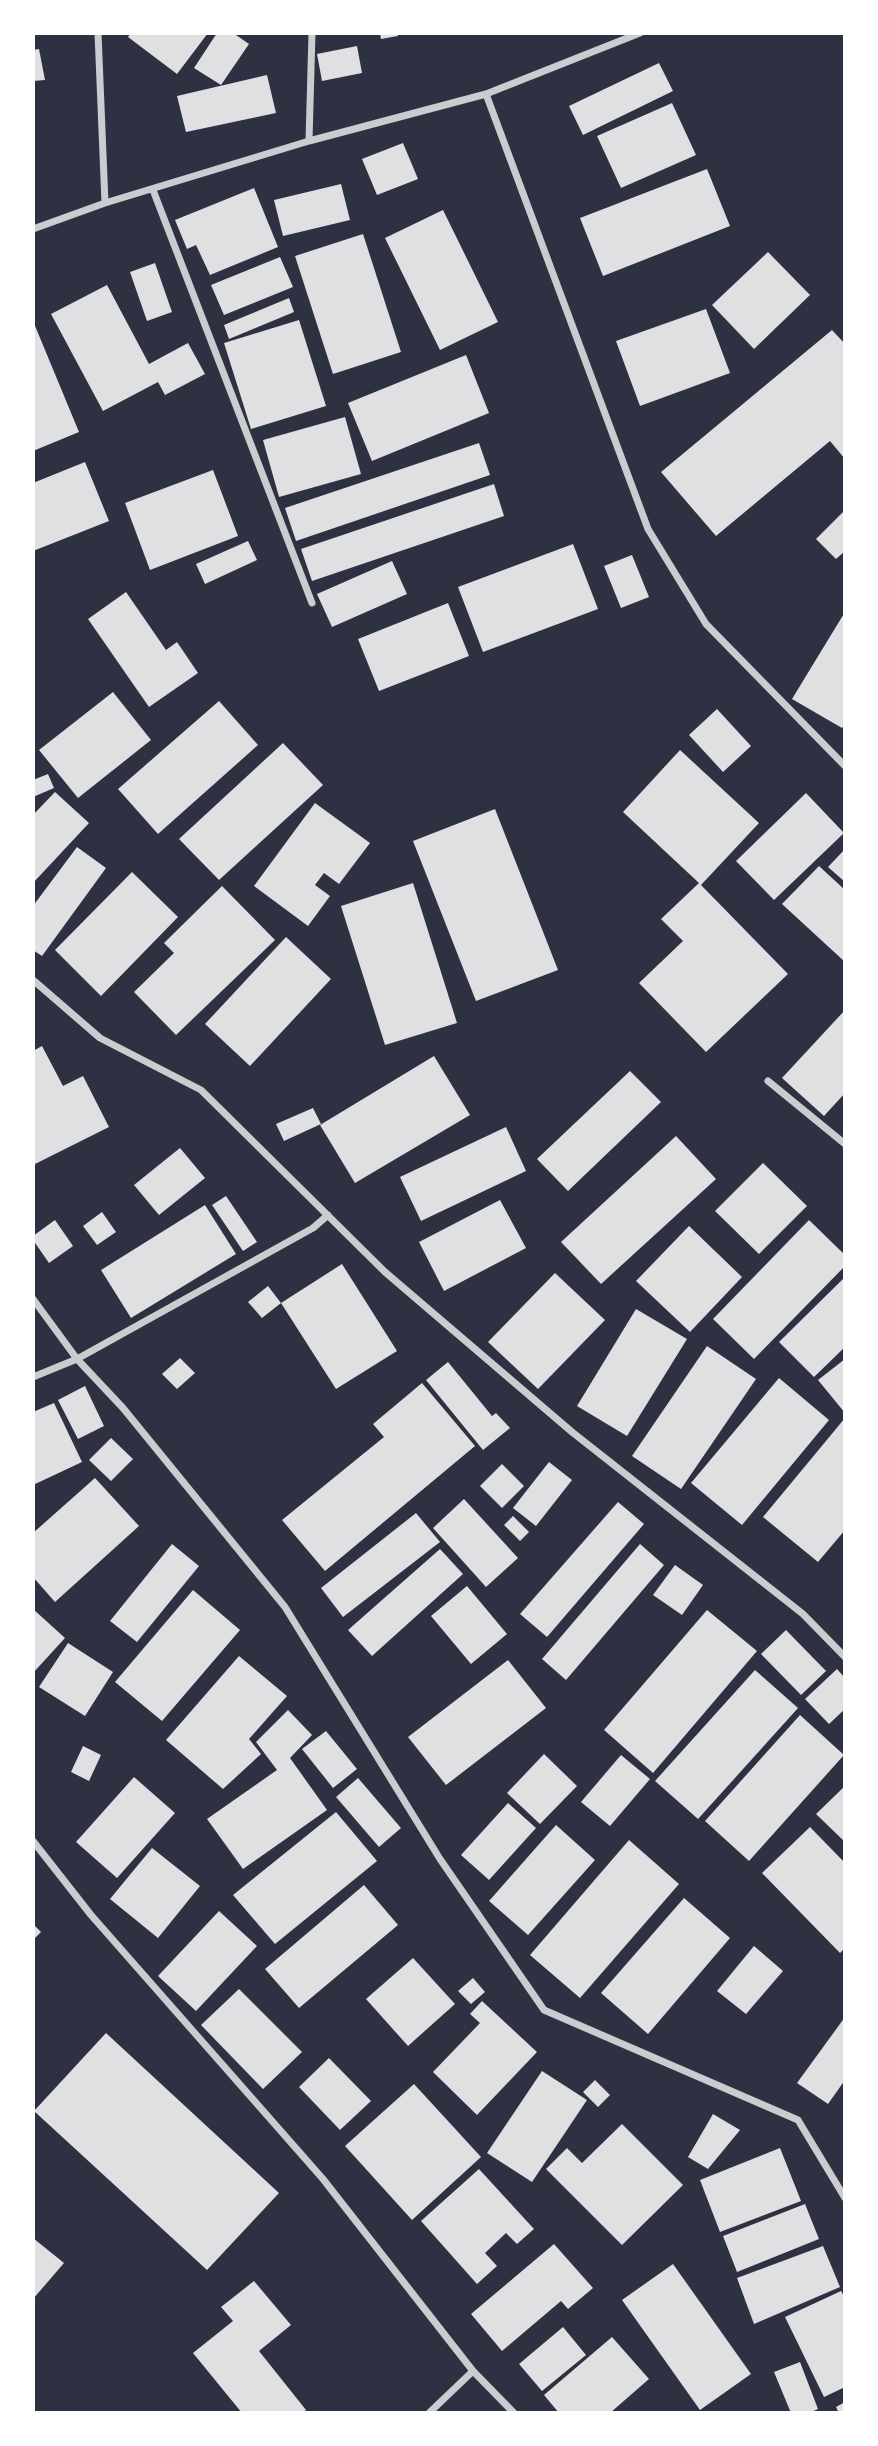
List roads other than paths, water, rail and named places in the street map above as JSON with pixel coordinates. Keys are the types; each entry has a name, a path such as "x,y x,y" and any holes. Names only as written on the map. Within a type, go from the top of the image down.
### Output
{"street":[{"path":"99,33 105,203"},
{"path":"309,141 312,33"},
{"path":"33,229 105,203 309,141 486,94 640,33"},
{"path":"486,94 648,529 706,624 845,766"},
{"path":"153,190 312,603"},
{"path":"33,980 100,1038 201,1090 405,1289 572,1432 803,1614 845,1657"},
{"path":"768,1081 845,1144"},
{"path":"33,1377 77,1359 313,1228 328,1215"},
{"path":"33,1299 77,1359 123,1408 285,1606 440,1859 544,2010 798,2120 845,2198"},
{"path":"33,1841 91,1914 323,2179 472,2371 514,2413"},
{"path":"429,2413 472,2371"}]}
